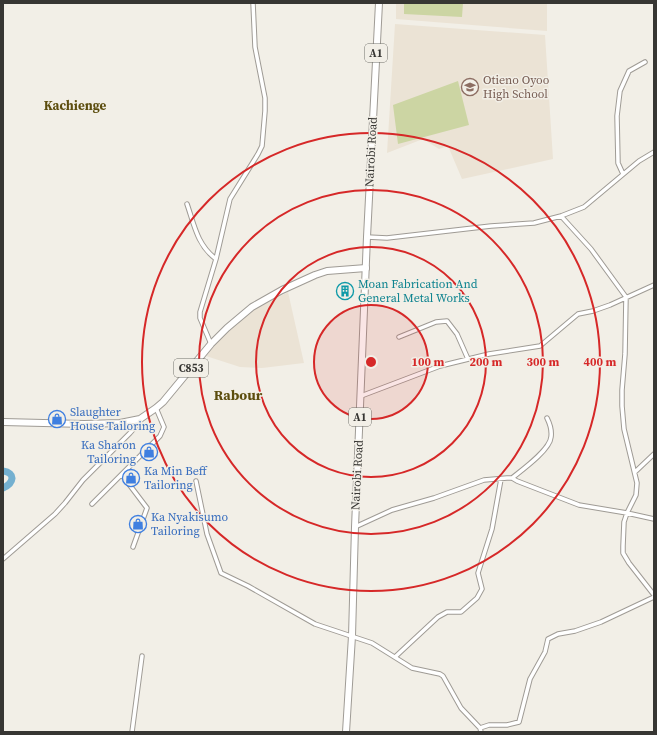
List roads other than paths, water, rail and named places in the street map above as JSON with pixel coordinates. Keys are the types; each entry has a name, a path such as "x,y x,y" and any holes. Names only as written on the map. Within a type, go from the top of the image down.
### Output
{"main road":[{"name":"Nairobi Road","path":"346,732 352,636 367,237 379,3"},
{"name":"C853","path":"3,422 84,424 120,423 140,419 156,408 226,328 252,307 282,290 328,271 366,268"}],"street":[{"path":"211,344 200,318 230,199 262,146 265,98 255,47 252,3"},
{"path":"623,174 618,162 617,116 620,91 629,71 645,62"},
{"path":"367,237 387,238 492,226 534,223 561,216 584,207 639,161 654,152"},
{"path":"187,204 199,239 208,253 216,259"},
{"path":"196,481 207,534 221,574 248,586 315,624 372,643 412,668 440,674 443,676 461,708 481,730 489,725 507,725 519,722 530,679 545,652 548,639 558,634 575,631 601,622 654,596 623,553 624,522 626,512 636,495 637,483 624,429 622,406 626,297 591,249 561,216"},
{"path":"361,396 440,366 503,352 540,346 578,314 594,311 654,286"},
{"path":"399,337 436,322 447,321 457,334 468,359"},
{"path":"92,504 160,436 164,428 156,408"},
{"path":"355,527 392,510 434,498 484,480 512,478 540,455 551,438 550,424 547,418"},
{"path":"3,559 55,514 83,480 130,433 138,424 140,419"},
{"path":"635,472 654,454"},
{"path":"122,475 147,508 133,547"},
{"path":"512,478 579,505 626,512 654,519"},
{"path":"395,657 438,617 447,612 461,612 477,598 482,590 478,573 492,529 500,479"},
{"path":"132,732 142,656"}],"waterway":[{"path":"3,471 12,476 9,484 3,488"}],"place":[{"name":"Otieno Oyoo High School","path":"470,87"},
{"name":"Moan Fabrication And General Metal Works","path":"345,291"},
{"name":"Slaughter House Tailoring","path":"57,419"},
{"name":"Ka Sharon Tailoring","path":"149,452"},
{"name":"Ka Min Beff Tailoring","path":"131,478"},
{"name":"Ka Nyakisumo Tailoring","path":"138,524"}],"district":[{"name":"Kachienge","path":"75,105"},
{"name":"Rabour","path":"238,395"}]}
